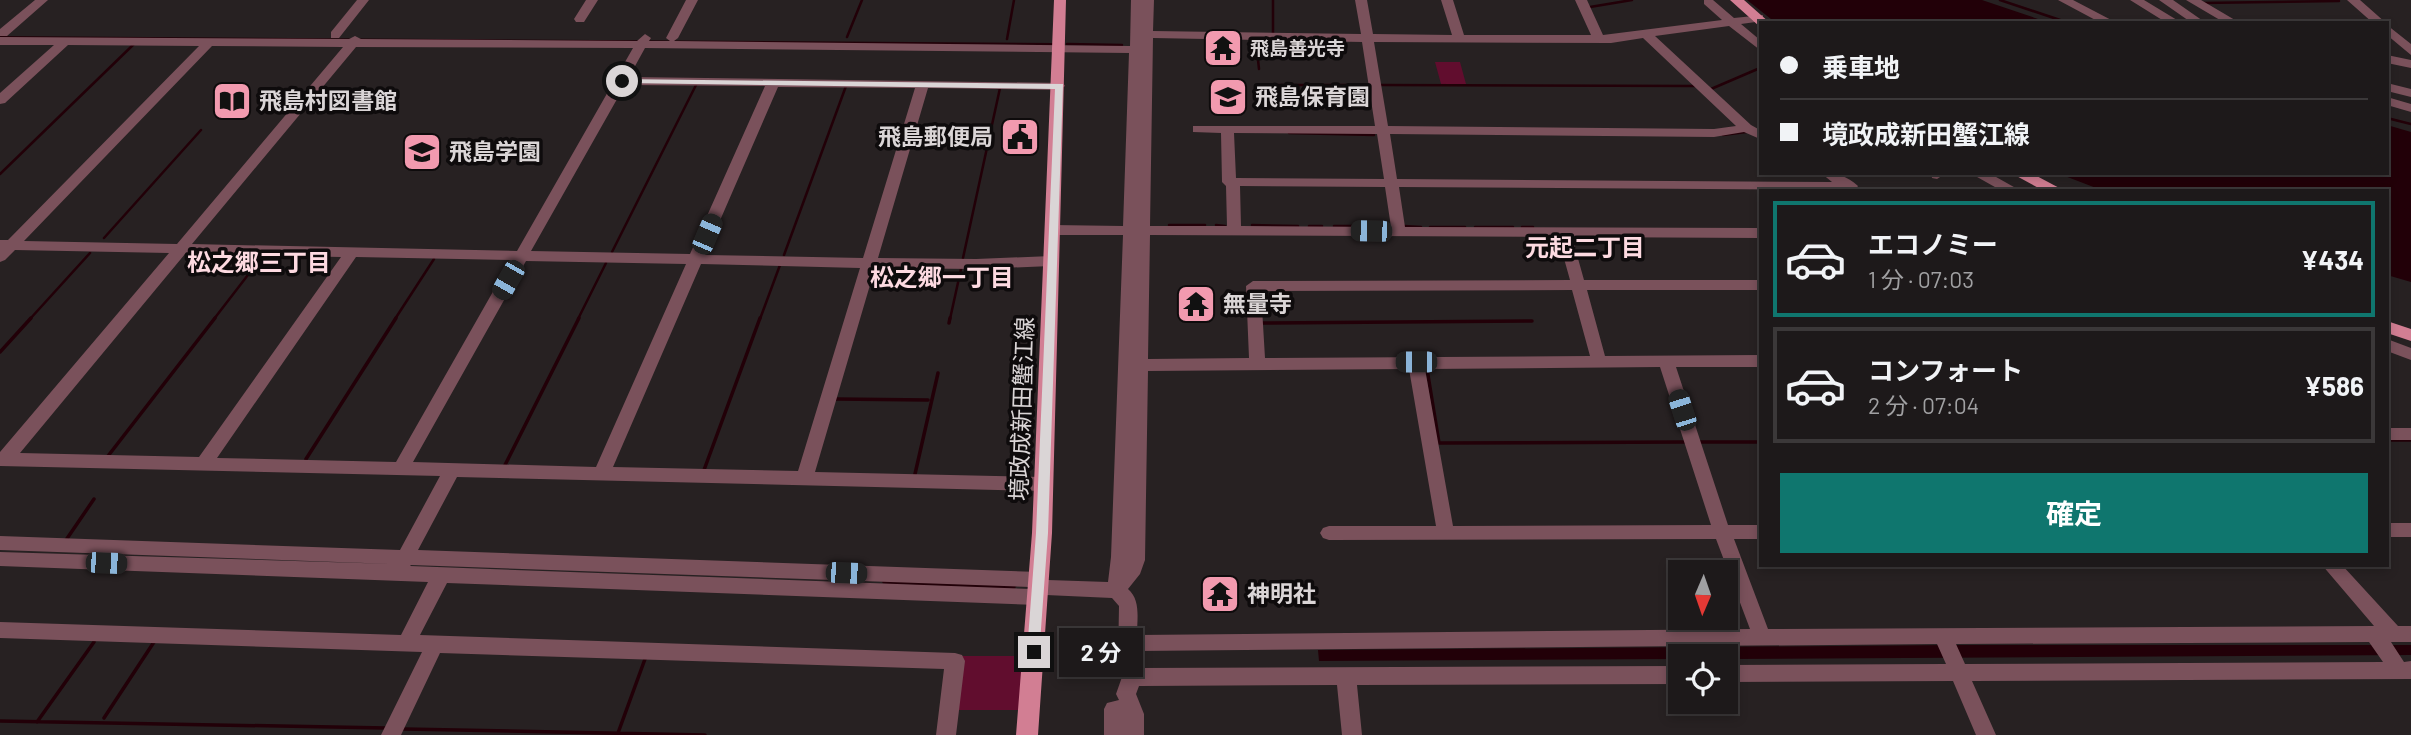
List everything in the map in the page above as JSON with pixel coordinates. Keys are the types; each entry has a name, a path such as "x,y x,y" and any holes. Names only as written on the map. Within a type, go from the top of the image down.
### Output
{"main road":[{"name":"境政成新田蟹江線","path":"1027,735 1044,484 1059,86 1059,0"},
{"path":"1736,0 1762,21"},
{"path":"2022,175 2054,189"},
{"path":"2389,328 2411,335"}],"street":[{"path":"1,36 42,0"},
{"path":"335,35 363,0"},
{"path":"580,19 592,0"},
{"path":"673,38 692,0"},
{"path":"1116,590 1135,569 1136,560 1133,365 1141,50 1137,0"},
{"path":"1141,50 1147,34 1147,0"},
{"path":"1361,0 1399,231"},
{"path":"1447,0 1459,39"},
{"path":"1581,0 1599,39"},
{"path":"2064,0 2107,21"},
{"path":"2136,0 2169,21"},
{"path":"2165,0 2197,21"},
{"path":"2192,0 2230,21"},
{"path":"2353,0 2377,21"},
{"path":"1708,2 1759,45"},
{"path":"1147,34 1599,39 1731,21 1762,21"},
{"path":"1646,34 1755,130"},
{"path":"1,36 335,35 355,39"},
{"path":"1,36 65,41 502,39 1060,44"},
{"path":"643,41 673,38 1060,44 1141,50"},
{"path":"2,459 355,39"},
{"path":"2399,40 2411,51"},
{"path":"0,100 65,41"},
{"path":"401,468 643,41"},
{"path":"0,257 6,245 209,42"},
{"path":"2389,60 2411,64"},
{"path":"622,81 1059,86"},
{"path":"602,472 773,83"},
{"path":"804,479 923,84"},
{"path":"2389,88 2411,93"},
{"path":"2389,102 2411,108"},
{"path":"1198,129 1755,130"},
{"path":"1227,130 1229,183 1855,189"},
{"path":"1831,175 1855,189"},
{"path":"1981,175 2010,189"},
{"path":"1233,183 1234,229"},
{"path":"1053,230 1136,228 1759,233"},
{"path":"1564,232 1599,362"},
{"path":"6,245 695,260 976,264 1051,261"},
{"path":"205,462 352,252"},
{"path":"1257,363 1253,286 1759,285"},
{"path":"2389,346 2411,354"},
{"path":"1133,365 1759,361"},
{"path":"1416,362 1446,533"},
{"path":"1665,362 1722,532 1762,637"},
{"path":"2389,434 2411,434"},
{"path":"2,459 1044,484"},
{"path":"402,565 452,469"},
{"path":"2389,530 2411,530"},
{"path":"1329,533 1759,532"},
{"path":"0,543 402,565 1039,588"},
{"path":"0,559 402,565 441,576 1116,590 1126,598 1128,606 1128,662 1132,677 1126,694 1132,709 1134,735"},
{"path":"1738,674 1956,669 2404,671 2390,636 2333,567"},
{"path":"405,645 441,576"},
{"path":"0,630 955,662 946,735"},
{"path":"1129,643 1762,637 1944,639 2390,636"},
{"path":"1944,639 1986,735"},
{"path":"391,735 434,646"},
{"path":"1132,677 1668,675"},
{"path":"1346,676 1352,735"},
{"path":"1114,735 1114,709 1132,709"}],"shaded area":[{"path":"1747,0 1982,0 2044,21 1773,21"},
{"path":"0,38 1053,43 1053,45"},
{"path":"1435,62 1460,62 1466,84 1441,84"},
{"path":"2389,126 2411,132 2411,282 2389,276 2389,189 2099,189 2062,175 2389,175"},
{"path":"2411,645 2411,655 1738,659 1738,647"},
{"path":"1668,647 1668,659 1319,661 1318,650"},
{"path":"961,656 1025,656 1020,710 956,710"}],"waterway":[{"path":"847,37 862,0"},
{"path":"1007,39 1014,0"},
{"path":"1273,0 1273,34"},
{"path":"1590,7 1632,0"},
{"path":"2000,0 2063,21"},
{"path":"2202,3 2339,1"},
{"path":"1256,41 1259,69"},
{"path":"0,174 134,44"},
{"path":"1067,44 1122,45"},
{"path":"1711,89 1759,68"},
{"path":"612,252 696,85"},
{"path":"1269,85 1368,85"},
{"path":"1381,85 1697,86"},
{"path":"784,255 846,86"},
{"path":"963,258 1000,88 997,88"},
{"path":"2389,118 2411,124"},
{"path":"104,238 201,130"},
{"path":"1723,135 1746,132"},
{"path":"1289,133 1374,135"},
{"path":"1169,225 1205,225"},
{"path":"1216,225 1225,226"},
{"path":"1252,225 1298,226"},
{"path":"1309,226 1322,226"},
{"path":"1334,226 1390,226"},
{"path":"1404,226 1421,227"},
{"path":"1430,227 1465,227"},
{"path":"1475,227 1513,227"},
{"path":"1522,227 1533,227"},
{"path":"30,319 90,253"},
{"path":"214,319 261,258"},
{"path":"395,319 434,259"},
{"path":"578,319 606,263"},
{"path":"760,319 780,265"},
{"path":"950,319 961,269"},
{"path":"0,352 31,318"},
{"path":"108,456 215,318"},
{"path":"306,459 396,318"},
{"path":"505,465 579,318"},
{"path":"704,470 760,318"},
{"path":"949,323 950,318"},
{"path":"1261,323 1532,321"},
{"path":"1427,369 1439,443 1685,442"},
{"path":"915,474 938,373"},
{"path":"836,399 928,400"},
{"path":"2389,440 2411,440"},
{"path":"1697,442 1759,442"},
{"path":"66,540 94,499"},
{"path":"884,582 1014,587"},
{"path":"37,722 94,642"},
{"path":"104,718 154,642"},
{"path":"618,733 645,659"},
{"path":"0,721 37,722"},
{"path":"37,722 386,728"},
{"path":"404,729 705,735"}],"place":[{"name":"飛島善光寺","path":"1223,48"},
{"name":"飛島保育園","path":"1228,97"},
{"name":"飛島村図書館","path":"232,101"},
{"name":"飛島郵便局","path":"1020,137"},
{"name":"飛島学園","path":"422,152"},
{"name":"無量寺","path":"1196,304"},
{"name":"神明社","path":"1220,594"}],"district":[{"name":"元起二丁目","path":"1585,248"},
{"name":"松之郷三丁目","path":"259,263"},
{"name":"松之郷一丁目","path":"942,278"}],"route":[{"path":"622,81 1059,86 1042,533 1034,652"}]}
